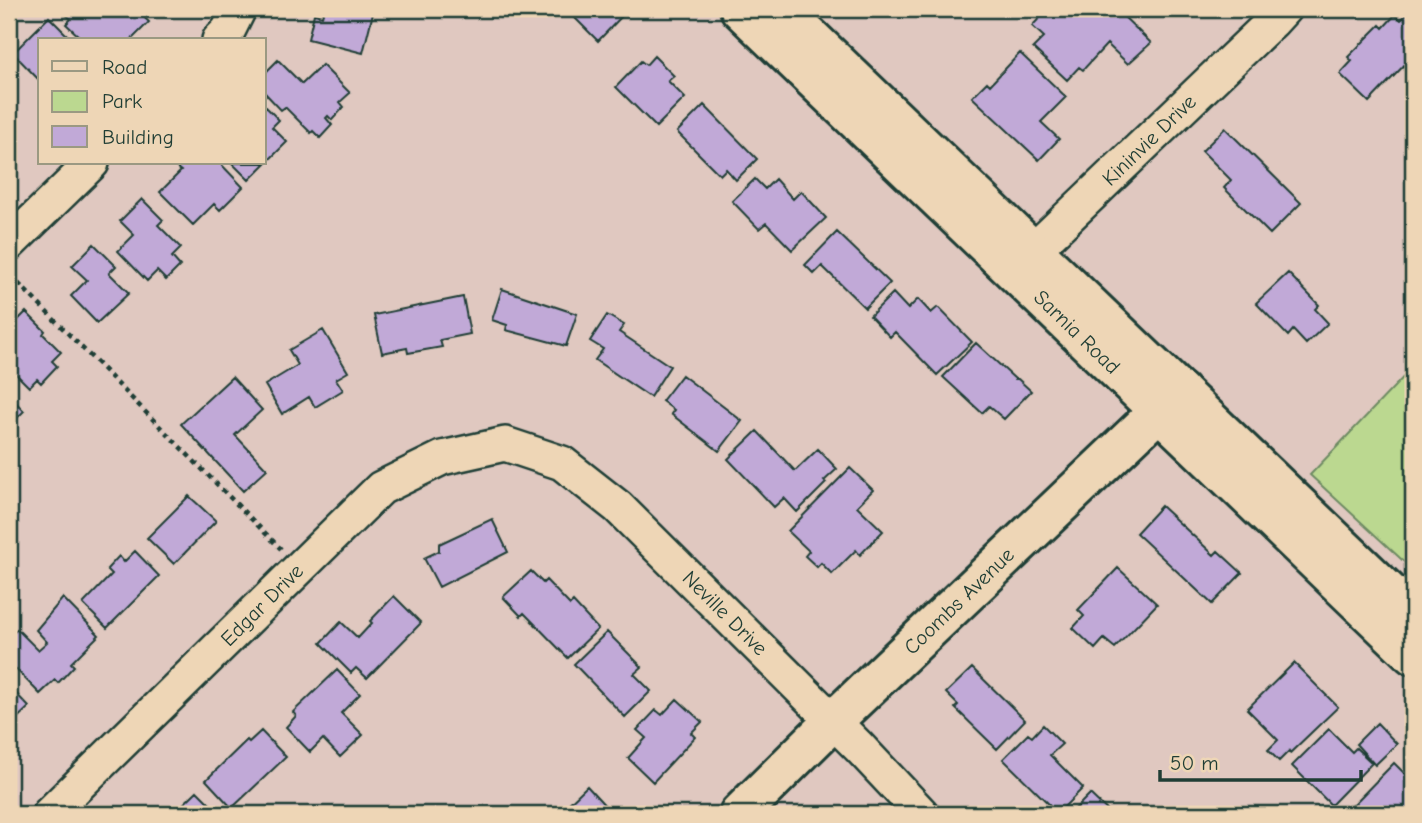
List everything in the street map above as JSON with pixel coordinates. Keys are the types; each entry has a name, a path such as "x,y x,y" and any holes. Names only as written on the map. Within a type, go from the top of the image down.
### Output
{"main road":[{"name":"Sarnia Road","path":"740,9 1023,260"},
{"name":"Sarnia Road","path":"782,9 1023,260 1169,401 1413,655"},
{"name":"Sarnia Road","path":"1169,401 1413,615"},
{"name":"Coombs Avenue","path":"739,814 1169,401"}],"street":[{"path":"221,38 228,31 239,9"},
{"name":"Kininvie Drive","path":"1023,260 1284,9"},
{"path":"9,244 91,164"},
{"name":"Edgar Drive","path":"49,814 381,488 442,458 505,444"},
{"name":"Neville Drive","path":"505,444 562,463 618,507 833,721 922,814"}],"path":[{"path":"18,283 299,568"}],"green space":[{"path":"1413,367 1413,570 1310,475"}],"building":[{"path":"71,9 135,9 149,22 133,38 81,38 66,24 71,19 65,14"},
{"path":"324,9 374,9 363,53 308,39 314,14 322,16"},
{"path":"566,9 619,9 624,14 598,41"},
{"path":"1048,9 1116,9 1151,43 1128,64 1107,44 1083,70 1079,67 1067,80 1033,48 1044,37 1032,26"},
{"path":"1412,9 1413,56 1369,102 1340,74 1352,61 1348,57 1380,25 1383,28 1395,15 1401,20"},
{"path":"49,17 70,38 38,38 38,79 13,53"},
{"path":"1020,53 1066,97 1041,122 1059,139 1039,160 972,97 987,82 990,85"},
{"path":"654,56 674,76 668,81 685,98 656,127 616,87 641,61 646,65"},
{"path":"278,60 302,84 322,65 350,93 340,102 344,107 332,120 328,116 326,118 332,125 320,138 313,131 311,133 285,107 281,110 266,94 266,72"},
{"path":"704,105 757,159 736,180 726,169 720,175 677,132"},
{"path":"266,107 279,120 272,127 287,142 266,163"},
{"path":"1225,128 1301,203 1270,234 1224,188 1231,180 1202,151"},
{"path":"181,164 221,164 243,187 220,210 214,204 193,225 160,192 181,171 177,168"},
{"path":"233,164 265,164 249,180"},
{"path":"755,179 765,189 775,179 793,199 801,191 826,218 792,250 766,223 759,229 732,201"},
{"path":"142,199 163,220 158,225 181,248 172,257 180,266 166,280 157,271 147,281 118,251 134,235 120,221"},
{"path":"837,232 890,283 865,308 822,266 814,274 805,265"},
{"path":"94,244 116,266 109,273 129,293 97,323 71,296 87,280 72,266"},
{"path":"1288,273 1319,305 1315,309 1328,323 1306,344 1293,330 1288,336 1256,303"},
{"path":"502,289 577,314 566,346 506,330 507,325 492,320"},
{"path":"893,293 908,309 918,299 931,313 938,307 972,342 937,375 895,332 890,337 870,316"},
{"path":"463,297 470,334 440,340 442,347 408,353 407,348 382,353 374,315"},
{"path":"26,312 61,352 52,361 57,366 41,383 37,379 29,387 9,367 9,348 15,341 9,335 9,329"},
{"path":"607,315 624,325 619,332 670,366 650,397 595,360 603,349 590,341"},
{"path":"323,330 348,372 336,379 343,390 315,407 309,397 282,414 265,385 298,365 289,350"},
{"path":"976,343 1031,391 1004,419 989,406 982,413 943,377"},
{"path":"682,375 742,421 719,451 671,414 674,410 662,401"},
{"path":"232,377 262,410 235,435 267,469 243,491 181,424"},
{"path":"9,395 24,411 9,426"},
{"path":"757,431 795,471 818,449 837,469 797,512 784,498 774,507 728,459"},
{"path":"850,468 873,490 857,506 883,531 860,555 856,550 832,574 821,563 817,567 805,556 809,551 788,531"},
{"path":"189,496 216,521 174,564 147,538"},
{"path":"1161,506 1214,555 1218,551 1242,573 1212,604 1136,533"},
{"path":"492,519 508,552 439,587 424,558 439,551 439,544"},
{"path":"135,551 159,576 107,628 83,604 112,574 107,569 119,556 124,562"},
{"path":"1118,568 1157,604 1115,648 1104,639 1095,649 1073,628 1084,616 1078,610"},
{"path":"531,571 543,583 546,580 570,605 573,602 598,629 568,658 524,613 521,616 503,597"},
{"path":"394,596 421,623 367,678 356,668 351,673 321,643 341,622 358,638"},
{"path":"63,598 99,635 71,663 74,666 58,683 55,680 40,694 9,662 9,637 17,629 38,650 47,642 36,630"},
{"path":"607,632 642,667 634,674 651,691 625,717 574,664"},
{"path":"1294,663 1338,707 1279,761 1268,750 1278,740 1247,709"},
{"path":"972,668 1025,720 997,749 955,708 958,705 946,693"},
{"path":"337,670 360,694 341,713 363,735 340,757 323,739 310,752 286,727 296,716 293,712"},
{"path":"9,686 29,707 9,726"},
{"path":"677,699 702,722 691,733 695,737 653,782 628,758 646,738 637,730 656,710 662,715"},
{"path":"1377,723 1397,744 1375,765 1356,744"},
{"path":"1043,725 1062,744 1050,755 1083,788 1058,813 1003,759 1028,734 1032,737"},
{"path":"1329,729 1352,752 1356,748 1372,763 1331,805 1292,766"},
{"path":"261,731 286,757 232,808 206,780 247,740 249,742"},
{"path":"1394,763 1413,782 1413,814 1359,814 1351,807"},
{"path":"587,786 609,810 604,814 558,814"},
{"path":"197,791 220,814 173,814"},
{"path":"1090,794 1111,814 1070,814"}]}
